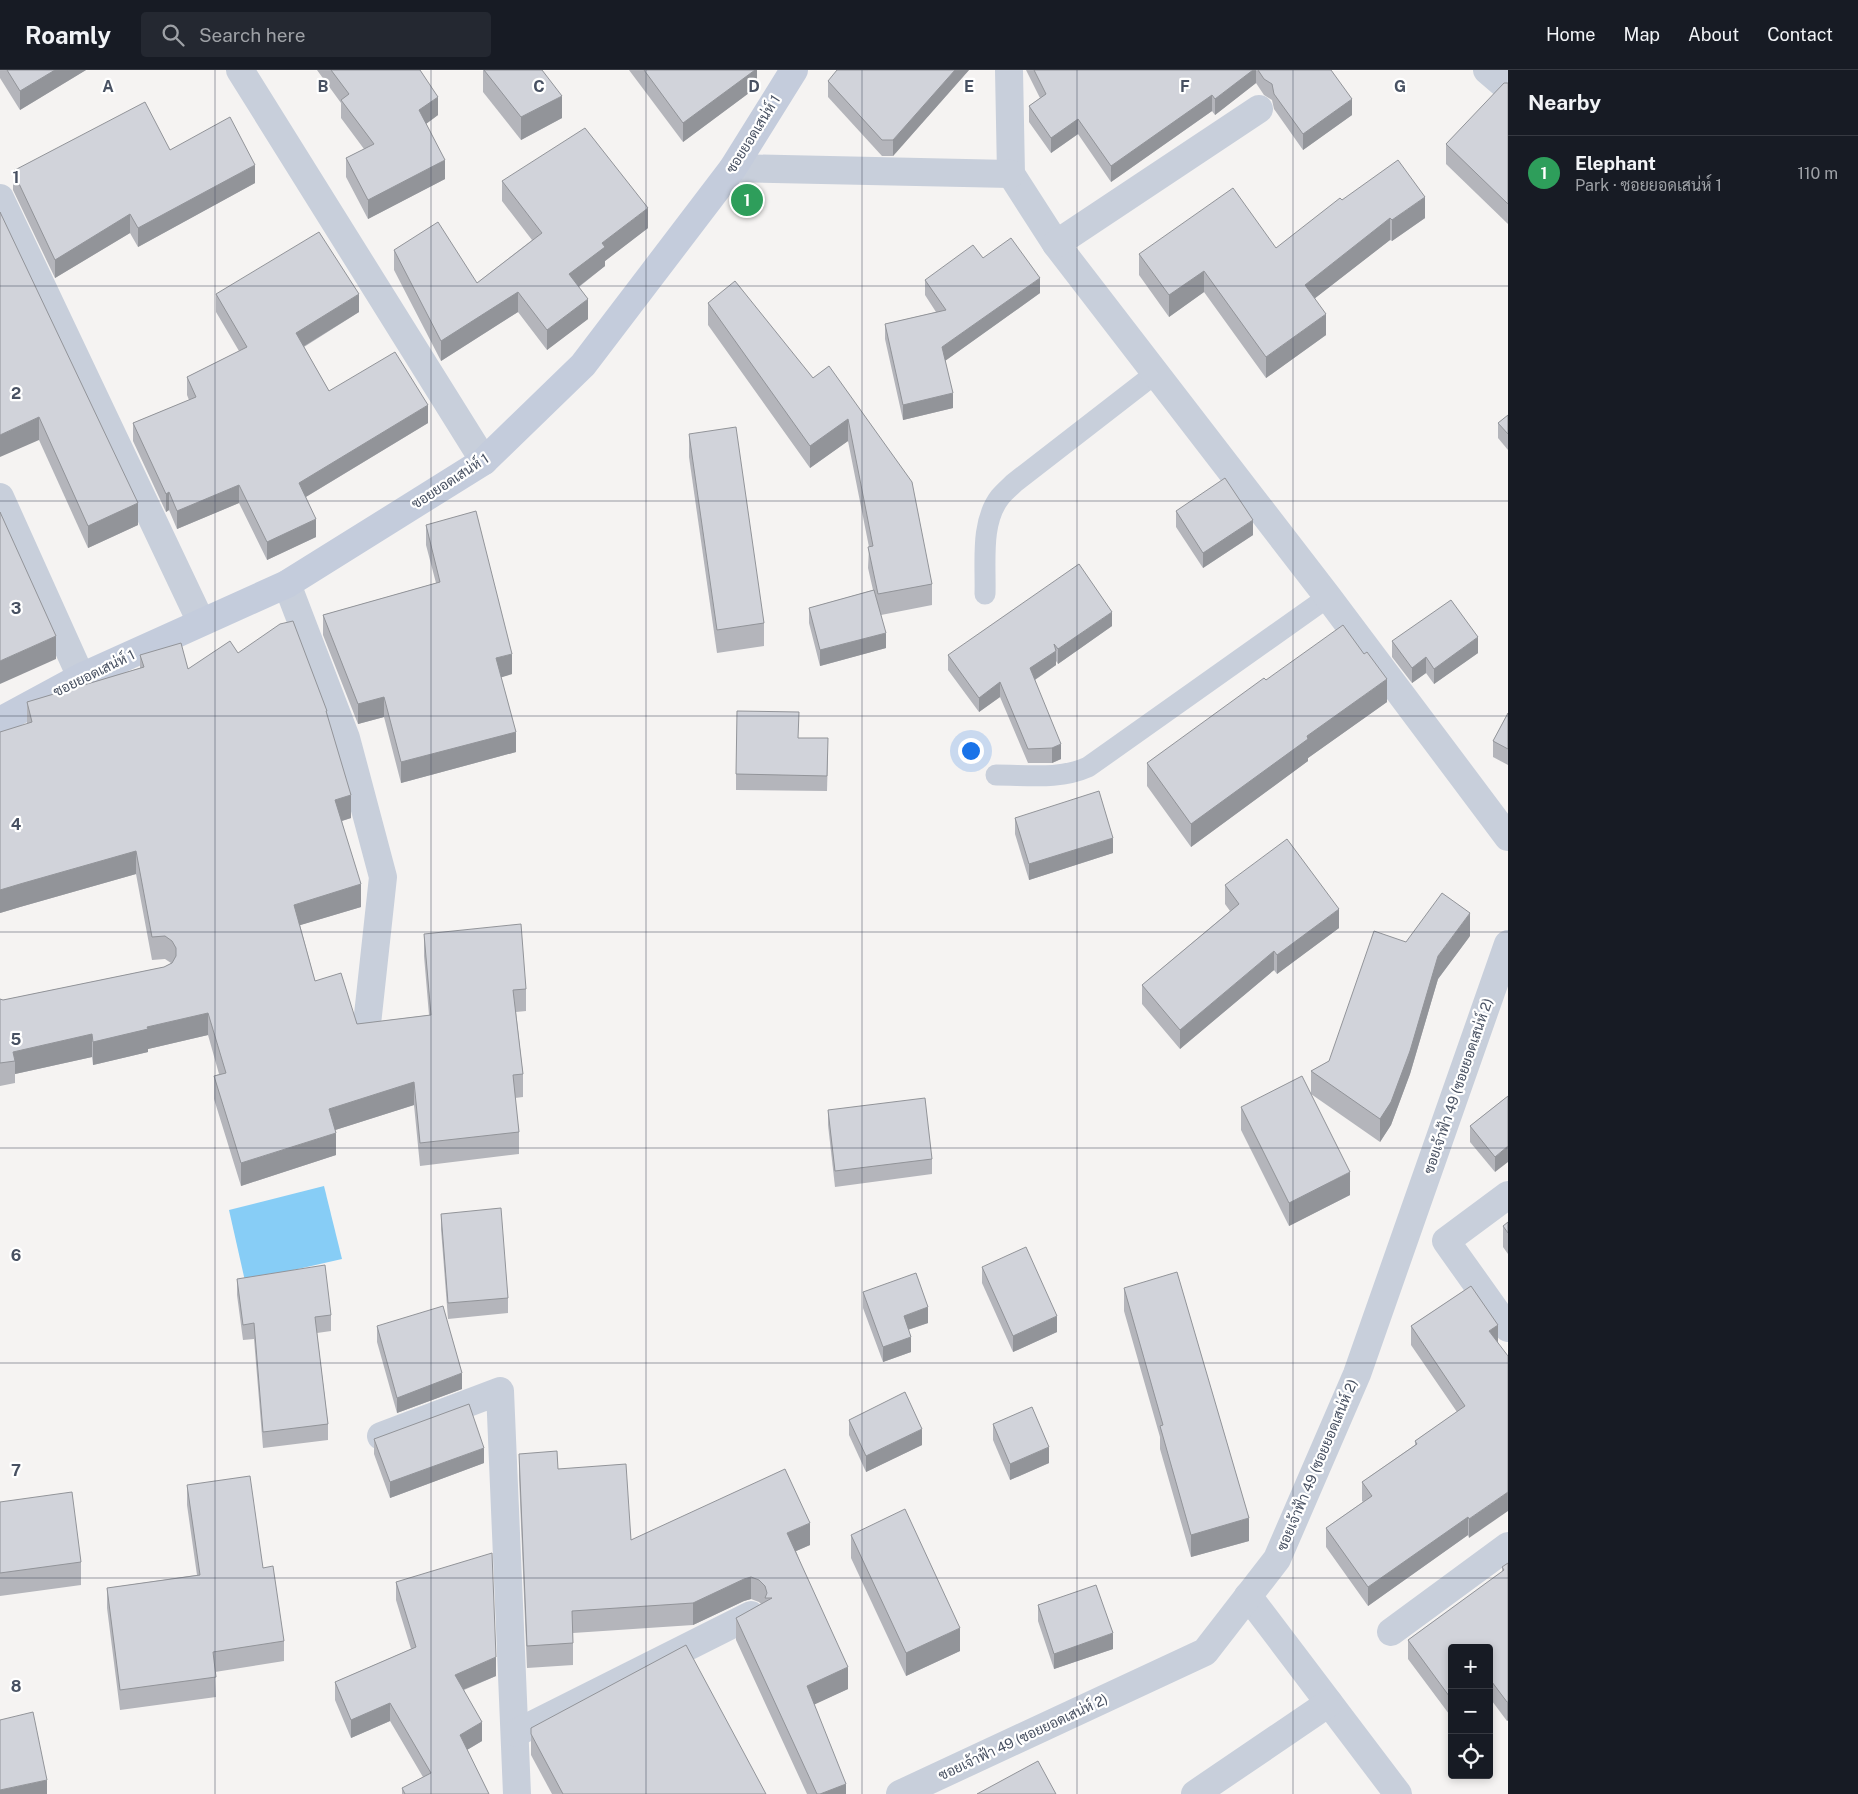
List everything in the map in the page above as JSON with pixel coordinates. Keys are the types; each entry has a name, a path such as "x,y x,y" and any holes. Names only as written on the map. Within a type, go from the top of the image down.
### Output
{"street":[{"path":"240,70 484,461"},
{"path":"1009,70 1011,174 1056,244 1328,597 1508,837"},
{"path":"1487,70 1508,88"},
{"name":"ซอยยอดเสน่ห์ 1","path":"0,721 81,677 287,584 484,461 583,366 733,168 786,73"},
{"path":"1056,244 1259,108"},
{"path":"733,168 1011,174"},
{"path":"0,198 201,622"},
{"path":"0,497 81,677"},
{"path":"287,584 346,738 383,877 367,1024"},
{"name":"ซอยเจ้าฟ้า 49 (ซอยยอดเสน่ห์ 2)","path":"900,1794 1205,1652 1277,1559 1357,1374 1508,944"},
{"path":"1508,1195 1446,1241 1508,1328"},
{"path":"380,1436 500,1391 516,1733 517,1794"},
{"path":"1391,1632 1508,1546"},
{"path":"1248,1596 1398,1794"},
{"path":"516,1733 751,1615"},
{"path":"1195,1794 1329,1703"}],"lane":[{"path":"986,594 987,529 992,511 1000,497 1014,483 1156,373"},
{"path":"996,775 1057,776 1074,773 1088,767 1328,597"}],"water":[{"path":"324,1186 342,1259 245,1281 229,1210"}],"building":[{"path":"7,70 55,70 20,91"},
{"path":"331,70 420,70 438,97 419,110 445,160 368,200 346,158 374,144 341,100 349,94"},
{"path":"484,70 542,70 562,96 521,117"},
{"path":"644,70 755,70 683,123"},
{"path":"837,70 955,70 893,140 882,140 828,81"},
{"path":"1034,70 1253,70 1215,99 1212,95 1111,166 1078,119 1051,138 1029,106 1046,94"},
{"path":"1258,70 1331,70 1352,99 1303,134 1274,94 1272,84 1264,79"},
{"path":"1504,83 1508,83 1508,204 1446,144"},
{"path":"145,102 170,150 230,117 255,165 138,228 130,214 55,260 13,171"},
{"path":"585,128 648,208 602,243 605,247 569,274 588,299 547,330 518,292 441,341 394,250 438,222 477,283 542,233 502,181"},
{"path":"1398,160 1425,197 1392,220 1390,218 1305,285 1326,314 1266,357 1204,271 1169,295 1139,254 1233,188 1276,248 1340,198 1342,200"},
{"path":"0,212 138,503 88,526 39,417 0,435"},
{"path":"319,232 359,294 296,333 329,391 395,352 428,405 299,483 316,519 267,542 239,485 177,511 169,492 166,494 133,423 196,397 187,377 247,347 216,294"},
{"path":"1011,238 1040,278 942,347 953,393 903,405 885,324 946,310 925,280 973,245 983,258"},
{"path":"735,281 813,378 829,366 912,482 932,584 878,594 868,547 873,546 848,419 810,446 708,303"},
{"path":"1508,415 1508,434 1498,423"},
{"path":"736,427 764,623 717,630 689,434"},
{"path":"1225,478 1253,520 1203,553 1176,511"},
{"path":"476,511 512,654 496,658 516,732 401,762 384,697 358,704 323,615 440,582 426,525"},
{"path":"0,512 56,636 0,661"},
{"path":"1079,564 1112,612 1058,649 1054,644 1056,651 1030,668 1061,744 1052,748 1028,749 1000,682 979,698 948,655"},
{"path":"874,590 886,633 820,650 809,608"},
{"path":"1451,600 1478,637 1434,669 1426,657 1412,668 1392,641"},
{"path":"293,621 327,711 351,795 335,800 361,884 294,905 315,981 341,973 357,1024 431,1015 424,934 521,924 526,989 513,990 523,1074 513,1075 519,1132 420,1143 414,1082 329,1109 336,1133 241,1163 214,1076 226,1073 208,1013 93,1042 92,1034 13,1052 15,1061 0,1063 0,999 3,1000 164,967 172,963 176,956 176,948 172,941 165,936 152,937 136,851 0,890 0,732 32,722 27,702 144,667 140,655 181,643 188,669 230,641 238,653 280,624"},
{"path":"1343,625 1364,654 1367,652 1387,679 1307,736 1308,739 1191,824 1147,763 1264,678 1266,680"},
{"path":"737,711 799,712 798,738 828,738 827,776 736,774"},
{"path":"1508,713 1508,749 1493,741"},
{"path":"1099,791 1113,838 1029,864 1015,818"},
{"path":"1287,839 1339,909 1277,955 1274,951 1180,1030 1142,985 1239,904 1225,885"},
{"path":"1442,893 1470,913 1438,956 1410,1051 1391,1102 1380,1119 1311,1071 1329,1061 1374,931 1406,942"},
{"path":"1302,1076 1350,1172 1289,1203 1241,1107"},
{"path":"1508,1096 1508,1146 1495,1157 1470,1126"},
{"path":"925,1098 932,1159 835,1171 828,1110"},
{"path":"501,1208 508,1298 448,1303 441,1214"},
{"path":"1508,1222 1508,1233 1503,1226"},
{"path":"1026,1247 1057,1316 1013,1336 982,1267"},
{"path":"325,1265 331,1315 315,1317 328,1424 263,1432 254,1323 243,1325 237,1279"},
{"path":"1177,1272 1249,1518 1191,1535 1160,1426 1163,1425 1124,1288"},
{"path":"916,1273 928,1307 904,1316 911,1337 883,1347 863,1292"},
{"path":"1471,1286 1498,1325 1489,1331 1508,1356 1508,1492 1469,1519 1468,1517 1368,1587 1326,1528 1372,1496 1362,1482 1417,1444 1415,1441 1465,1406 1411,1326"},
{"path":"443,1306 462,1373 397,1398 377,1326"},
{"path":"905,1392 922,1429 866,1456 849,1420"},
{"path":"469,1404 484,1448 390,1482 374,1439"},
{"path":"1032,1407 1049,1447 1010,1464 993,1424"},
{"path":"557,1451 558,1469 626,1464 631,1540 785,1469 810,1523 787,1533 848,1667 807,1686 846,1784 817,1794 736,1618 772,1598 765,1598 767,1593 765,1586 759,1580 751,1577 744,1579 693,1603 572,1611 573,1643 527,1646 519,1454"},
{"path":"250,1476 263,1568 273,1566 284,1641 213,1652 216,1677 120,1690 107,1588 200,1575 187,1485"},
{"path":"72,1492 81,1562 0,1573 0,1502"},
{"path":"905,1509 960,1628 906,1653 851,1535"},
{"path":"492,1553 496,1657 455,1675 482,1722 460,1735 489,1794 405,1794 402,1788 431,1773 390,1703 351,1720 335,1682 416,1647 396,1582"},
{"path":"1508,1563 1508,1702 1493,1683 1493,1644 1448,1644 1448,1695 1408,1640 1504,1570 1502,1567"},
{"path":"1096,1585 1113,1633 1054,1654 1038,1605"},
{"path":"686,1645 766,1794 563,1794 531,1734 531,1728"},
{"path":"33,1712 47,1780 0,1790 0,1720"},
{"path":"1038,1761 1056,1794 977,1794"}],"place":[{"name":"Elephant","path":"747,200"}]}
